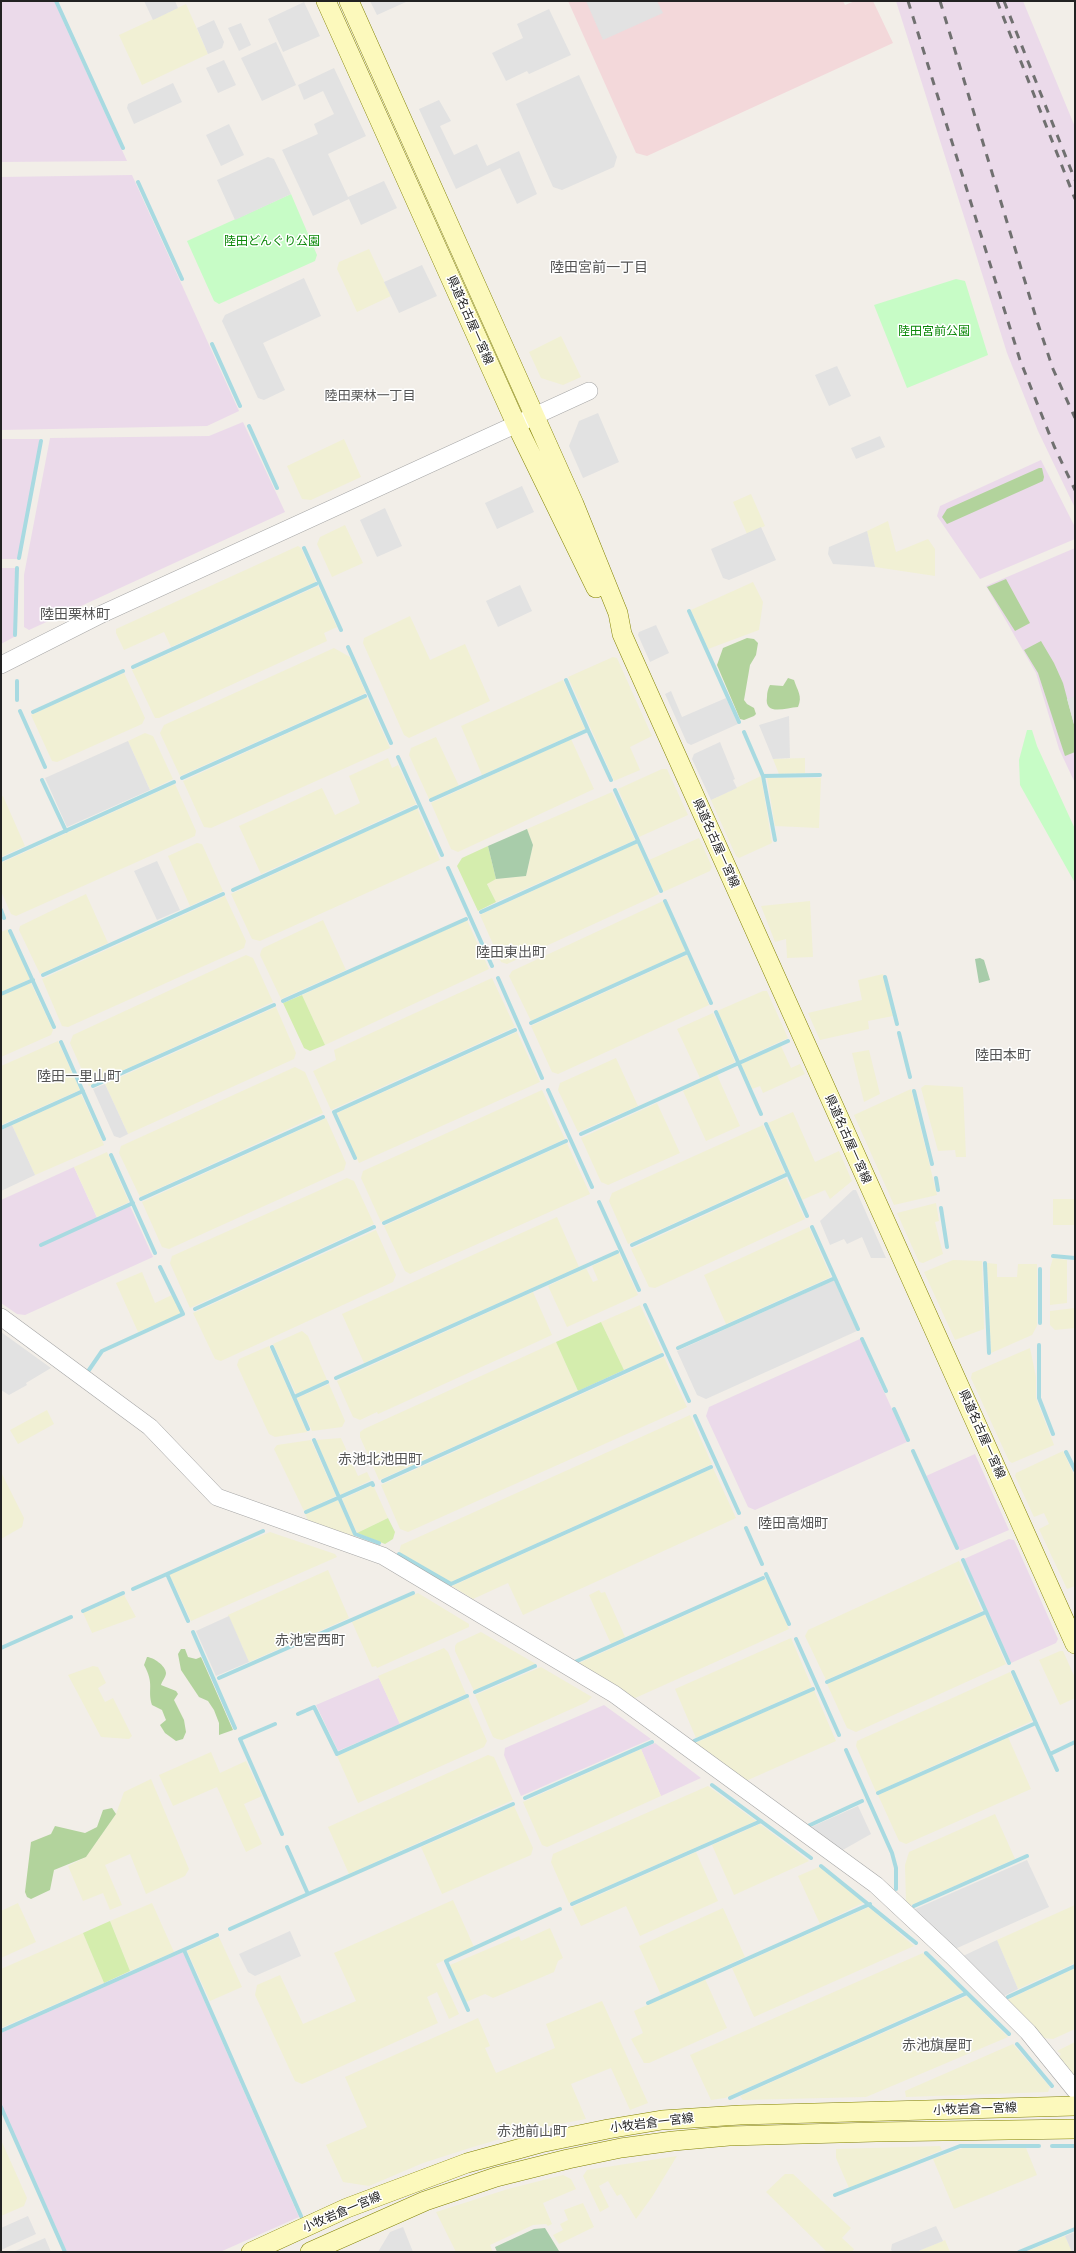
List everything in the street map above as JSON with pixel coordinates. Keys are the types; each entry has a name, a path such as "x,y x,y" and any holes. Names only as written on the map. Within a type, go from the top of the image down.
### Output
{"main road":[{"name":"県道名古屋一宮線","path":"326,1 517,426 610,619 622,634"},
{"name":"県道名古屋一宮線","path":"349,1 535,417 618,613 622,634 1075,1644"},
{"name":"小牧岩倉一宮線","path":"250,2252 346,2208 467,2163 540,2143 608,2129 662,2120 740,2115 1075,2106"},
{"name":"小牧岩倉一宮線","path":"310,2252 432,2198 503,2175 621,2148 673,2141 729,2136 1075,2129"}],"street":[{"path":"1,665 102,614 517,426 589,391"},
{"path":"1,1317 150,1427 217,1497 383,1556 614,1694 876,1885 952,1956 1028,2032 1075,2090"}],"shaded area":[{"path":"1,1 54,1 127,161 1,162"},
{"path":"144,1 175,1 178,8 153,20"},
{"path":"370,1 406,1 406,2 377,15"},
{"path":"568,1 843,1 845,5 855,1 873,1 893,43 647,156 636,153"},
{"path":"586,1 657,1 663,13 603,40"},
{"path":"896,1 1023,1 1075,127 1075,508 1038,431 1007,353"},
{"path":"304,2 320,36 283,52 268,19"},
{"path":"549,9 571,55 529,74 527,71 506,81 492,53 523,38 517,24"},
{"path":"214,20 224,42 222,48 208,54 197,28"},
{"path":"241,23 251,45 239,51 228,28"},
{"path":"276,42 296,85 262,101 241,58"},
{"path":"224,60 236,85 218,93 206,68"},
{"path":"334,68 366,136 328,154 348,197 384,181 397,208 361,225 349,199 313,216 282,150 318,134 314,124 334,114 323,91 304,100 298,85"},
{"path":"579,75 617,157 614,167 562,190 553,187 516,104"},
{"path":"173,83 182,102 134,124 127,108 128,104"},
{"path":"439,100 451,121 440,126 454,155 477,144 487,166 519,151 537,194 517,204 500,168 456,189 419,109"},
{"path":"229,124 244,155 221,166 206,135"},
{"path":"268,157 274,159 291,194 235,220 217,180"},
{"path":"132,175 239,411 207,426 1,430 1,177"},
{"path":"422,265 437,296 399,313 384,282"},
{"path":"304,278 321,316 263,343 285,390 264,400 258,398 222,321 225,315"},
{"path":"837,366 851,396 829,406 815,375"},
{"path":"598,413 619,462 583,478 569,446 579,421"},
{"path":"243,422 285,512 29,630 24,627 24,575 50,438 209,436"},
{"path":"880,436 885,447 856,459 851,448"},
{"path":"1,439 40,439 18,559 1,559"},
{"path":"1041,460 1075,527 1075,539 980,579 937,516 940,506"},
{"path":"522,486 534,512 497,529 485,503"},
{"path":"385,508 402,546 377,557 360,520"},
{"path":"761,527 776,560 729,580 723,578 711,549"},
{"path":"867,531 875,567 833,564 828,554 829,547"},
{"path":"1075,548 1075,783 1059,749 1036,673 986,586"},
{"path":"1,568 15,568 14,637 1,644"},
{"path":"520,585 532,611 498,627 486,601"},
{"path":"656,625 669,653 650,662 638,635 639,632"},
{"path":"671,691 682,717 726,698 738,724 691,745 687,743 665,694"},
{"path":"1075,696 1075,728 1067,699"},
{"path":"789,716 790,758 773,759 759,725"},
{"path":"128,741 150,790 67,827 45,778"},
{"path":"720,742 735,779 733,780 737,788 711,800 692,759 694,754"},
{"path":"157,861 180,910 157,920 134,871"},
{"path":"105,1084 128,1134 120,1138 114,1136 93,1089"},
{"path":"12,1125 35,1175 1,1191 1,1130"},
{"path":"74,1167 98,1220 130,1206 153,1257 25,1315 17,1314 1,1303 1,1200"},
{"path":"853,1190 856,1190 886,1258 871,1258 862,1237 847,1244 844,1239 830,1245 820,1221"},
{"path":"834,1280 857,1331 706,1399 697,1395 677,1351"},
{"path":"1,1332 51,1368 26,1383 27,1385 9,1395 1,1390"},
{"path":"860,1339 907,1442 755,1510 748,1507 706,1416 709,1407"},
{"path":"975,1454 1009,1530 960,1551 926,1476"},
{"path":"1009,1539 1014,1540 1058,1639 1056,1643 1011,1663 964,1559"},
{"path":"229,1616 249,1662 216,1676 196,1631"},
{"path":"379,1678 400,1724 338,1751 316,1705"},
{"path":"604,1705 651,1739 521,1796 504,1755 505,1748"},
{"path":"655,1743 701,1778 661,1796 641,1749"},
{"path":"858,1806 871,1834 841,1851 809,1828"},
{"path":"1027,1860 1049,1907 955,1949 913,1910"},
{"path":"290,1931 301,1956 255,1976 248,1972 239,1954"},
{"path":"997,1940 1018,1989 1004,1996 963,1956"},
{"path":"183,1952 299,2217 220,2252 67,2252 1,2104 1,2033"},
{"path":"28,2216 36,2234 1,2250 1,2228"},
{"path":"936,2226 943,2241 916,2252 893,2252 891,2250 892,2244"},
{"path":"403,2227 413,2252 378,2252 390,2232"},
{"path":"1075,2232 1075,2252 1072,2252 1065,2236"},
{"path":"45,2238 51,2252 13,2252"}],"green space":[{"path":"186,4 208,54 142,85 119,35"},
{"name":"陸田どんぐり公園","path":"291,194 317,255 315,261 219,304 214,301 187,241"},
{"path":"369,249 391,296 357,312 337,269 339,262"},
{"name":"陸田宮前公園","path":"956,279 965,281 988,355 907,388 874,305"},
{"path":"561,336 581,377 563,385 541,378 529,352"},
{"path":"344,439 361,477 311,500 302,499 287,466"},
{"path":"1042,468 1044,477 1043,481 947,524 942,517 947,509"},
{"path":"751,494 765,526 747,534 733,502"},
{"path":"888,521 896,552 928,539 935,549 935,576 875,567 867,531"},
{"path":"345,525 363,563 332,577 317,544 320,537"},
{"path":"298,546 301,548 316,582 171,647 164,632 124,650 116,633 116,629"},
{"path":"1006,579 1030,623 1015,631 987,587"},
{"path":"753,582 763,602 759,630 708,649 691,610"},
{"path":"318,586 337,627 324,633 327,641 159,718 155,718 132,670"},
{"path":"410,616 430,660 465,644 490,701 409,738 404,735 363,643 364,638"},
{"path":"747,638 754,639 758,643 756,655 750,665 744,700 747,704 754,708 756,714 744,720 740,719 717,665 723,648"},
{"path":"1041,641 1054,663 1063,683 1075,728 1075,752 1065,756 1038,673 1024,650"},
{"path":"334,648 350,657 366,693 180,776 160,733 164,725"},
{"path":"613,657 617,658 652,736 630,747 640,770 614,781 568,677"},
{"path":"124,673 145,718 142,724 57,762 52,761 31,715"},
{"path":"788,678 794,680 799,693 800,700 798,707 776,710 772,709 767,703 767,692 770,685 783,686"},
{"path":"563,680 585,729 482,775 461,726"},
{"path":"367,697 390,748 211,828 204,827 183,781"},
{"path":"1027,730 1032,730 1037,746 1075,829 1075,883 1020,785 1019,760"},
{"path":"145,733 153,736 173,779 150,790 128,741"},
{"path":"436,737 459,786 429,799 409,755 411,748"},
{"path":"571,739 594,789 458,852 451,849 431,803"},
{"path":"388,758 392,768 398,765 416,804 261,874 239,826 322,788 335,815 360,803 349,776"},
{"path":"805,758 805,773 779,774 773,759"},
{"path":"662,769 667,769 688,815 639,837 618,789"},
{"path":"761,776 772,843 739,858 736,856 711,800"},
{"path":"767,778 821,778 819,828 775,826"},
{"path":"175,784 196,831 195,836 16,916 11,914 1,891 1,863"},
{"path":"612,792 635,840 496,902 487,883 496,879 526,876 533,845 527,829"},
{"path":"3,796 25,846 1,857 1,797"},
{"path":"417,808 440,860 260,941 252,939 231,894"},
{"path":"527,829 533,845 526,876 496,879 488,846"},
{"path":"699,838 712,867 710,871 663,892 649,860"},
{"path":"197,843 202,844 223,891 190,906 168,856"},
{"path":"637,843 659,894 507,964 501,962 480,915"},
{"path":"488,846 496,879 487,884 496,902 478,911 457,866 462,858"},
{"path":"86,894 108,943 40,974 19,930 20,926"},
{"path":"225,896 246,941 244,948 68,1027 62,1026 42,979"},
{"path":"663,901 686,951 531,1021 509,976 512,971"},
{"path":"810,901 813,957 787,958 786,939 775,942 761,906"},
{"path":"323,920 346,970 281,999 260,955 261,951 263,948"},
{"path":"467,920 489,969 325,1045 302,995"},
{"path":"8,929 30,979 1,992 1,932"},
{"path":"246,955 253,958 273,1002 89,1086 70,1043 73,1035"},
{"path":"687,955 709,1005 558,1074 552,1072 531,1026"},
{"path":"980,958 984,960 990,980 979,983 975,959"},
{"path":"883,974 893,1016 868,1021 869,1029 820,1040 808,1013 862,1000 858,980"},
{"path":"492,978 515,1027 331,1110 313,1071 336,1060 334,1050"},
{"path":"31,983 53,1030 51,1035 1,1057 1,996"},
{"path":"763,991 767,991 788,1038 740,1060 717,1011"},
{"path":"302,995 325,1045 310,1051 304,1048 283,1003"},
{"path":"276,1007 296,1053 294,1059 128,1134 105,1084"},
{"path":"713,1013 735,1062 700,1078 677,1029"},
{"path":"517,1032 540,1082 359,1163 337,1113"},
{"path":"58,1041 80,1090 1,1125 1,1066"},
{"path":"781,1046 791,1068 800,1064 805,1074 763,1093 760,1086 752,1089 741,1064"},
{"path":"869,1050 880,1094 864,1102 852,1053"},
{"path":"616,1058 638,1106 578,1132 558,1090 560,1083"},
{"path":"295,1067 305,1072 323,1113 140,1197 119,1153 121,1146"},
{"path":"717,1075 740,1126 706,1141 683,1091"},
{"path":"925,1085 963,1087 966,1157 956,1157 955,1150 938,1151 921,1088"},
{"path":"911,1089 937,1195 894,1205 854,1115"},
{"path":"542,1090 565,1139 381,1222 361,1178 363,1171"},
{"path":"81,1094 104,1145 35,1175 12,1125"},
{"path":"657,1103 680,1153 608,1185 601,1182 581,1138"},
{"path":"793,1112 815,1162 839,1151 852,1181 830,1199 825,1190 802,1200 768,1123"},
{"path":"326,1118 346,1163 344,1170 169,1249 162,1247 142,1202"},
{"path":"763,1125 785,1173 628,1244 609,1201 612,1193"},
{"path":"567,1143 590,1194 410,1274 405,1271 384,1226"},
{"path":"107,1152 129,1202 97,1217 74,1167"},
{"path":"347,1178 354,1181 374,1224 190,1308 170,1263 172,1256"},
{"path":"786,1178 805,1219 655,1288 649,1287 631,1249"},
{"path":"1053,1199 1075,1199 1075,1225 1053,1225"},
{"path":"936,1203 939,1221 935,1222 943,1254 923,1263 919,1262 897,1213"},
{"path":"557,1217 579,1267 364,1363 342,1314"},
{"path":"809,1227 831,1277 726,1324 704,1275"},
{"path":"376,1230 396,1275 393,1282 221,1361 215,1359 193,1313"},
{"path":"619,1253 638,1295 567,1327 548,1286 586,1268 593,1282 598,1280 592,1266"},
{"path":"1053,1258 1067,1260 1067,1303 1050,1305 1050,1268"},
{"path":"953,1260 982,1261 984,1329 955,1340 924,1272"},
{"path":"987,1263 997,1264 997,1277 1017,1277 1018,1264 1037,1264 1037,1326 1032,1335 991,1353"},
{"path":"142,1272 155,1303 172,1295 181,1314 138,1332 116,1283"},
{"path":"533,1292 552,1335 378,1414 377,1412 360,1420 353,1417 337,1381"},
{"path":"640,1305 663,1353 624,1370 601,1322"},
{"path":"1075,1308 1075,1328 1055,1330 1050,1325 1050,1311"},
{"path":"601,1322 624,1370 578,1391 556,1342"},
{"path":"302,1331 308,1336 327,1380 296,1394 273,1344"},
{"path":"556,1342 578,1391 379,1480 360,1437 360,1432"},
{"path":"269,1346 307,1432 275,1437 269,1434 237,1365 239,1359"},
{"path":"1030,1348 1036,1377 1036,1398 1054,1445 1012,1463 1009,1461 971,1378 972,1373"},
{"path":"664,1357 687,1407 408,1532 400,1529 381,1485"},
{"path":"329,1384 345,1421 342,1427 312,1431 297,1398"},
{"path":"47,1410 54,1424 18,1444 10,1430"},
{"path":"690,1415 712,1464 451,1582 399,1552 401,1545"},
{"path":"341,1438 358,1476 367,1472 371,1480 340,1495 316,1440"},
{"path":"311,1440 336,1496 304,1511 274,1449 277,1445"},
{"path":"1063,1451 1075,1477 1075,1586 1067,1589 1039,1529 1049,1524 1044,1513 1034,1517 1015,1476 1016,1473"},
{"path":"713,1468 736,1518 523,1615 508,1583 473,1599 452,1586"},
{"path":"1,1472 24,1518 22,1527 1,1539"},
{"path":"371,1486 374,1487 388,1518 357,1533 342,1499"},
{"path":"338,1500 355,1538 309,1522 305,1514"},
{"path":"388,1518 395,1532 393,1539 385,1544 357,1533"},
{"path":"270,1532 335,1554 337,1557 191,1621 169,1574"},
{"path":"959,1561 982,1611 826,1680 805,1636 808,1630"},
{"path":"328,1570 349,1618 249,1662 228,1615"},
{"path":"766,1579 789,1629 633,1699 577,1664"},
{"path":"599,1590 601,1593 605,1592 625,1637 611,1644 589,1595"},
{"path":"418,1593 469,1624 469,1627 377,1668 376,1666 372,1667 352,1622"},
{"path":"124,1595 136,1617 92,1633 83,1613"},
{"path":"984,1614 1006,1664 856,1732 847,1728 827,1684"},
{"path":"481,1632 536,1664 474,1691 455,1651 455,1646 457,1643"},
{"path":"791,1638 812,1687 696,1738 675,1689"},
{"path":"444,1648 448,1652 466,1694 400,1724 378,1676"},
{"path":"181,1649 185,1649 188,1657 196,1659 201,1657 233,1730 219,1735 219,1723 214,1710 208,1701 199,1697 181,1670 178,1654"},
{"path":"1063,1651 1075,1678 1075,1698 1060,1705 1039,1660"},
{"path":"147,1657 159,1662 165,1670 166,1674 161,1685 176,1691 178,1694 174,1700 184,1720 186,1732 183,1739 176,1741 165,1733 160,1725 166,1720 162,1710 152,1705 149,1677 144,1665"},
{"path":"93,1666 98,1667 106,1683 98,1688 105,1702 113,1698 132,1736 129,1739 101,1737 68,1675"},
{"path":"541,1667 592,1697 587,1702 502,1740 493,1737 475,1695"},
{"path":"1010,1672 1032,1721 876,1792 856,1746 857,1741"},
{"path":"814,1690 836,1741 748,1780 742,1780 693,1744"},
{"path":"468,1698 487,1741 484,1747 358,1803 337,1756"},
{"path":"1008,1737 1031,1789 906,1844 899,1841 878,1795"},
{"path":"641,1749 661,1796 547,1847 542,1845 523,1802"},
{"path":"211,1752 220,1773 246,1761 262,1796 244,1804 262,1844 246,1852 217,1787 173,1806 159,1775"},
{"path":"488,1755 494,1757 513,1800 349,1874 328,1827"},
{"path":"151,1779 189,1869 185,1876 146,1894 130,1854 105,1865 122,1905 110,1910 103,1893 83,1901 68,1866 86,1857 116,1814 124,1792"},
{"path":"708,1786 756,1821 569,1903 551,1862 553,1854"},
{"path":"514,1806 533,1848 531,1855 442,1894 421,1847"},
{"path":"112,1808 116,1814 86,1857 54,1870 50,1890 31,1899 27,1897 25,1892 31,1842 51,1834 55,1826 85,1833 97,1827 103,1810"},
{"path":"995,1814 1015,1859 909,1906 906,1903 905,1865 909,1852"},
{"path":"760,1824 809,1861 734,1895 712,1845"},
{"path":"696,1852 718,1901 640,1936 626,1906 581,1926 572,1907"},
{"path":"819,1867 865,1902 820,1924 798,1876"},
{"path":"453,1900 474,1947 436,1964 459,2014 449,2019 437,1992 427,1997 438,2023 302,2084 295,2081 255,1995 257,1985 280,1975 303,2024 356,2001 334,1953"},
{"path":"18,1903 36,1942 1,1958 1,1911"},
{"path":"152,1903 174,1952 130,1971 110,1921"},
{"path":"1075,1905 1075,1963 1018,1989 997,1940"},
{"path":"869,1907 914,1946 754,2017 732,1968"},
{"path":"723,1908 745,1957 661,1995 639,1946"},
{"path":"110,1921 130,1971 104,1983 83,1933"},
{"path":"550,1928 563,1958 558,1961 554,1972 493,1998 485,1994 466,2002 450,1965 519,1936 521,1941"},
{"path":"83,1933 104,1983 1,2028 1,1969"},
{"path":"219,1937 242,1987 210,2001 187,1951"},
{"path":"923,1953 963,1992 725,2098 711,2100 690,2055"},
{"path":"1075,1968 1075,2029 1053,2039 1043,2038 1007,2000"},
{"path":"705,1979 727,2028 649,2063 644,2063 631,2039 643,2033 634,2011"},
{"path":"967,1996 1008,2037 866,2097 743,2100 740,2096"},
{"path":"602,2001 648,2103 630,2110 611,2068 571,2084 586,2119 538,2128 473,2147 423,2163 369,2186 343,2182 326,2145 367,2127 345,2077 478,2018 490,2046 485,2048 496,2073 555,2048 546,2024"},
{"path":"1075,2042 1075,2078 1058,2057 1061,2054 1057,2051"},
{"path":"1013,2044 1050,2087 1048,2092 906,2097 905,2091"},
{"path":"1,2140 27,2198 24,2206 1,2216"},
{"path":"940,2146 942,2150 849,2188 836,2158 836,2149"},
{"path":"963,2148 1026,2148 1037,2175 954,2209 933,2159"},
{"path":"677,2156 652,2197 636,2219 621,2194 617,2196 608,2181 599,2186 609,2207 600,2212 583,2176 587,2170"},
{"path":"785,2174 793,2174 851,2228 842,2238 854,2249 852,2252 827,2252 766,2192"},
{"path":"563,2175 571,2179 576,2189 543,2203 552,2224 548,2226 546,2224 533,2225 490,2245 493,2252 456,2252 436,2212 508,2189"},
{"path":"583,2203 594,2227 559,2244 553,2235 563,2230 560,2224 568,2220 564,2210"},
{"path":"545,2228 559,2251 497,2252 495,2247 534,2229"},
{"path":"1065,2236 1072,2252 1025,2252"},
{"path":"945,2240 950,2252 916,2252"}],"waterway":[{"path":"56,1 123,148"},
{"path":"138,182 182,279"},
{"path":"212,344 240,406"},
{"path":"249,426 277,488"},
{"path":"19,558 41,441"},
{"path":"304,548 341,630"},
{"path":"15,635 17,568"},
{"path":"133,667 316,584"},
{"path":"689,611 739,722"},
{"path":"348,647 391,743"},
{"path":"33,712 123,671"},
{"path":"566,680 588,730"},
{"path":"17,681 17,700"},
{"path":"182,778 365,696"},
{"path":"20,711 45,767"},
{"path":"431,800 588,730 611,780"},
{"path":"744,732 763,776 775,840"},
{"path":"398,757 442,855"},
{"path":"763,776 820,775"},
{"path":"42,780 66,831"},
{"path":"1,860 174,782"},
{"path":"615,790 661,891"},
{"path":"233,890 416,807"},
{"path":"481,912 638,841"},
{"path":"448,868 492,966"},
{"path":"43,975 223,894"},
{"path":"665,901 711,1003"},
{"path":"1,910 4,918"},
{"path":"283,1001 466,919"},
{"path":"10,931 54,1027"},
{"path":"531,1023 688,952"},
{"path":"885,977 897,1024"},
{"path":"498,978 542,1078"},
{"path":"1,994 33,980"},
{"path":"93,1086 274,1005"},
{"path":"716,1012 761,1114"},
{"path":"355,1158 334,1112 515,1030"},
{"path":"899,1033 910,1077"},
{"path":"581,1134 788,1041"},
{"path":"61,1042 104,1139"},
{"path":"548,1090 592,1187"},
{"path":"1,1128 83,1091"},
{"path":"914,1091 932,1164"},
{"path":"141,1199 323,1117"},
{"path":"766,1124 807,1216"},
{"path":"384,1223 566,1141"},
{"path":"111,1155 155,1253"},
{"path":"632,1245 788,1174"},
{"path":"936,1178 938,1190"},
{"path":"599,1202 639,1290"},
{"path":"41,1245 133,1203"},
{"path":"941,1208 947,1247"},
{"path":"195,1309 374,1227"},
{"path":"812,1227 858,1329"},
{"path":"336,1378 617,1252"},
{"path":"1053,1256 1075,1258"},
{"path":"985,1263 989,1353"},
{"path":"89,1370 102,1351 183,1314 160,1267"},
{"path":"1040,1269 1040,1323"},
{"path":"678,1348 835,1278"},
{"path":"645,1305 689,1401"},
{"path":"862,1339 886,1391"},
{"path":"1039,1345 1039,1398 1053,1434"},
{"path":"272,1347 294,1397"},
{"path":"383,1481 662,1355"},
{"path":"308,1429 294,1397 327,1382"},
{"path":"894,1409 908,1440"},
{"path":"695,1416 739,1513"},
{"path":"314,1440 355,1534 379,1543"},
{"path":"913,1451 957,1548"},
{"path":"1066,1452 1075,1470"},
{"path":"399,1554 451,1584 711,1467"},
{"path":"306,1512 372,1483 373,1485"},
{"path":"746,1528 762,1564"},
{"path":"188,1621 167,1574 263,1531"},
{"path":"963,1560 1009,1663"},
{"path":"133,1589 167,1574"},
{"path":"766,1574 789,1624"},
{"path":"575,1662 763,1578"},
{"path":"83,1611 123,1593"},
{"path":"219,1678 413,1593"},
{"path":"827,1682 986,1612"},
{"path":"1,1648 71,1617"},
{"path":"193,1632 235,1728"},
{"path":"796,1639 839,1735"},
{"path":"475,1692 535,1666"},
{"path":"1013,1672 1057,1770"},
{"path":"694,1741 813,1689"},
{"path":"298,1714 314,1707 337,1754 467,1696"},
{"path":"878,1793 1036,1723"},
{"path":"275,1724 240,1739 282,1834"},
{"path":"525,1798 652,1742"},
{"path":"1050,1754 1075,1742"},
{"path":"846,1750 892,1853 896,1868 896,1889"},
{"path":"712,1785 811,1858"},
{"path":"808,1826 862,1801"},
{"path":"308,1894 513,1804"},
{"path":"572,1904 761,1821"},
{"path":"230,1929 308,1894 287,1847"},
{"path":"914,1906 1027,1856"},
{"path":"821,1866 916,1943"},
{"path":"648,2003 870,1904"},
{"path":"468,2010 446,1961 560,1909"},
{"path":"1,2031 217,1935"},
{"path":"184,1950 301,2216"},
{"path":"926,1953 1009,2034"},
{"path":"1008,1997 1075,1966"},
{"path":"730,2098 967,1993"},
{"path":"1017,2044 1052,2086"},
{"path":"1,2107 65,2252"},
{"path":"835,2195 960,2146 1039,2146"},
{"path":"1052,2146 1075,2146"},
{"path":"1019,2252 1075,2229"}],"railway":[{"path":"908,1 1020,360 1054,446 1075,490"},
{"path":"940,1 1037,321 1053,369 1075,418"},
{"path":"997,1 1075,199"},
{"path":"1004,1 1075,180"}],"district":[{"name":"陸田宮前一丁目","path":"599,268"},
{"name":"陸田栗林一丁目","path":"370,396"},
{"name":"陸田栗林町","path":"75,615"},
{"name":"陸田東出町","path":"511,953"},
{"name":"陸田本町","path":"1003,1056"},
{"name":"陸田一里山町","path":"79,1077"},
{"name":"赤池北池田町","path":"380,1460"},
{"name":"陸田高畑町","path":"793,1524"},
{"name":"赤池宮西町","path":"310,1641"},
{"name":"赤池旗屋町","path":"937,2046"},
{"name":"赤池前山町","path":"532,2132"}]}
